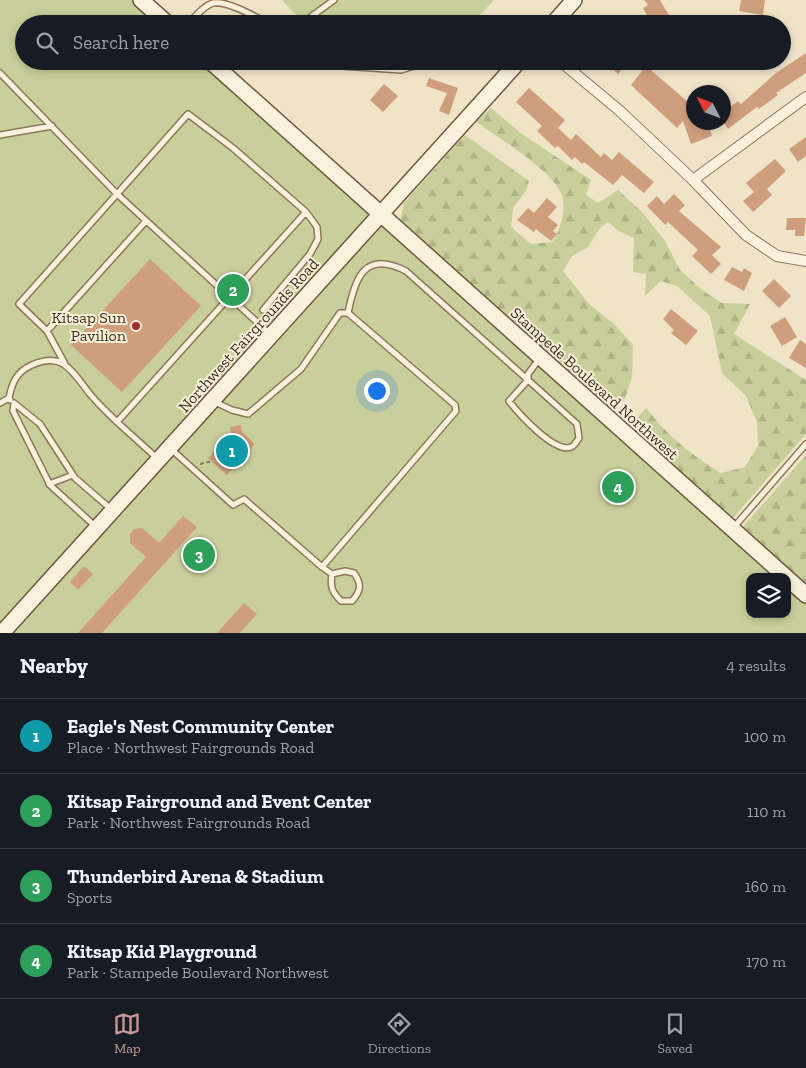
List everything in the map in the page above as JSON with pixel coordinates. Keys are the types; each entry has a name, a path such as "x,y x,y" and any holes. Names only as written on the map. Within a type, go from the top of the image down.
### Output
{"street":[{"path":"141,0 158,15"},
{"path":"561,15 574,0"},
{"name":"Stampede Boulevard Northwest","path":"220,70 780,573"},
{"name":"Northwest Fairgrounds Road","path":"2,633 511,70"},
{"path":"571,70 620,112 693,180 746,235 777,256 806,261"},
{"path":"693,180 806,97"},
{"name":"Stampede Boulevard Northwest","path":"791,582 806,595"}],"lane":[{"path":"313,15 334,0"},
{"path":"198,15 212,2 226,3 251,15"},
{"path":"0,73 116,194 272,335"},
{"path":"159,459 117,422 90,394 65,364 47,331 19,304 188,114 233,148 306,212 318,227 318,239 310,254 263,310"},
{"path":"0,135 52,126"},
{"path":"117,422 306,212"},
{"path":"47,331 146,221"},
{"path":"348,312 357,276 374,264 391,263 406,271 528,380 577,424 579,438 571,447 563,448 554,445 517,412 509,400 528,380 528,374 540,358"},
{"path":"212,400 232,410 248,414 301,369 340,313 348,312 455,405 456,411 322,566"},
{"path":"0,403 9,398 13,380 25,368 46,359 65,364"},
{"path":"9,398 40,424 73,475 112,510"},
{"path":"14,403 13,411 49,484 96,528"},
{"path":"732,529 806,444"},
{"path":"170,448 234,505 244,499 332,574"},
{"path":"49,484 73,475"},
{"path":"345,571 354,573 360,581 359,593 352,601 341,601 333,594 331,585 332,574 345,571"}],"path":[{"path":"191,467 212,461"}],"green space":[{"path":"0,0 141,0 158,15 15,15 15,70 220,70 782,573 746,573 746,618 791,618 791,582 806,595 806,633 0,633"},
{"path":"282,0 494,0 480,15 296,15"},
{"path":"491,108 522,134 591,180 586,195 598,203 618,190 642,212 665,241 680,270 702,290 722,303 750,304 734,334 806,380 806,434 732,519 629,427 646,408 680,444 721,473 745,467 758,446 757,422 746,396 722,373 710,316 677,286 661,281 645,296 646,274 633,272 634,238 619,231 608,222 600,228 588,247 572,256 563,271 589,304 614,324 633,345 632,377 624,401 610,409 400,221 404,203 465,135 529,181 526,191 513,208 511,227 531,244 552,242 562,218 563,204 560,191 545,172 476,122"},
{"path":"806,455 806,586 741,529"}],"building":[{"path":"644,0 660,0 669,15 647,15 643,8 648,5"},
{"path":"741,0 765,0 763,15 739,11"},
{"path":"806,53 806,73 776,93 778,95 759,109 757,107 731,127 731,106 738,101 741,104 780,70 791,70 791,63"},
{"path":"614,70 621,70 618,74"},
{"path":"643,70 651,70 686,100 686,130 683,121 677,128 631,85"},
{"path":"429,78 458,88 449,115 439,111 447,93 426,86"},
{"path":"384,84 398,96 383,112 370,100"},
{"path":"529,88 565,120 558,128 571,140 576,134 601,157 604,153 612,160 619,152 654,182 644,193 622,175 613,185 584,162 582,164 575,157 572,160 558,146 555,148 537,131 542,126 516,102"},
{"path":"686,130 710,130 712,136 691,144"},
{"path":"806,137 806,156 798,162 789,149"},
{"path":"775,159 786,171 767,189 772,195 753,212 743,201 754,192 746,183"},
{"path":"674,194 685,205 679,211 721,247 712,255 721,264 711,274 692,256 698,250 668,222 665,225 647,206 657,196 664,204"},
{"path":"547,198 557,207 548,217 558,225 553,231 557,234 551,241 536,229 534,232 517,220 528,208 534,213"},
{"path":"787,218 806,218 804,236 795,236 795,230 786,230"},
{"name":"Kitsap Sun Pavilion","path":"150,259 201,306 122,392 71,345"},
{"path":"732,267 742,272 744,268 752,273 744,291 724,280"},
{"path":"774,279 791,296 779,308 762,291"},
{"path":"671,309 698,331 686,345 671,333 674,330 663,319"},
{"path":"785,317 797,337 782,346 770,326"},
{"path":"800,340 806,344 806,368 789,358"},
{"path":"241,425 242,432 255,444 227,475 208,458 231,432 230,427"},
{"path":"183,516 197,527 102,633 78,633 146,557 130,543 130,534 134,529 142,528 159,543"},
{"path":"84,566 93,574 78,590 70,582"},
{"path":"244,603 257,614 240,633 217,633"}],"place":[{"name":"Kitsap Fairground and Event Center","path":"233,290"},
{"name":"Kitsap Sun Pavilion","path":"136,326"},
{"name":"Eagle's Nest Community Center","path":"232,451"},
{"name":"Kitsap Kid Playground","path":"618,487"},
{"name":"Thunderbird Arena & Stadium","path":"199,555"}]}
